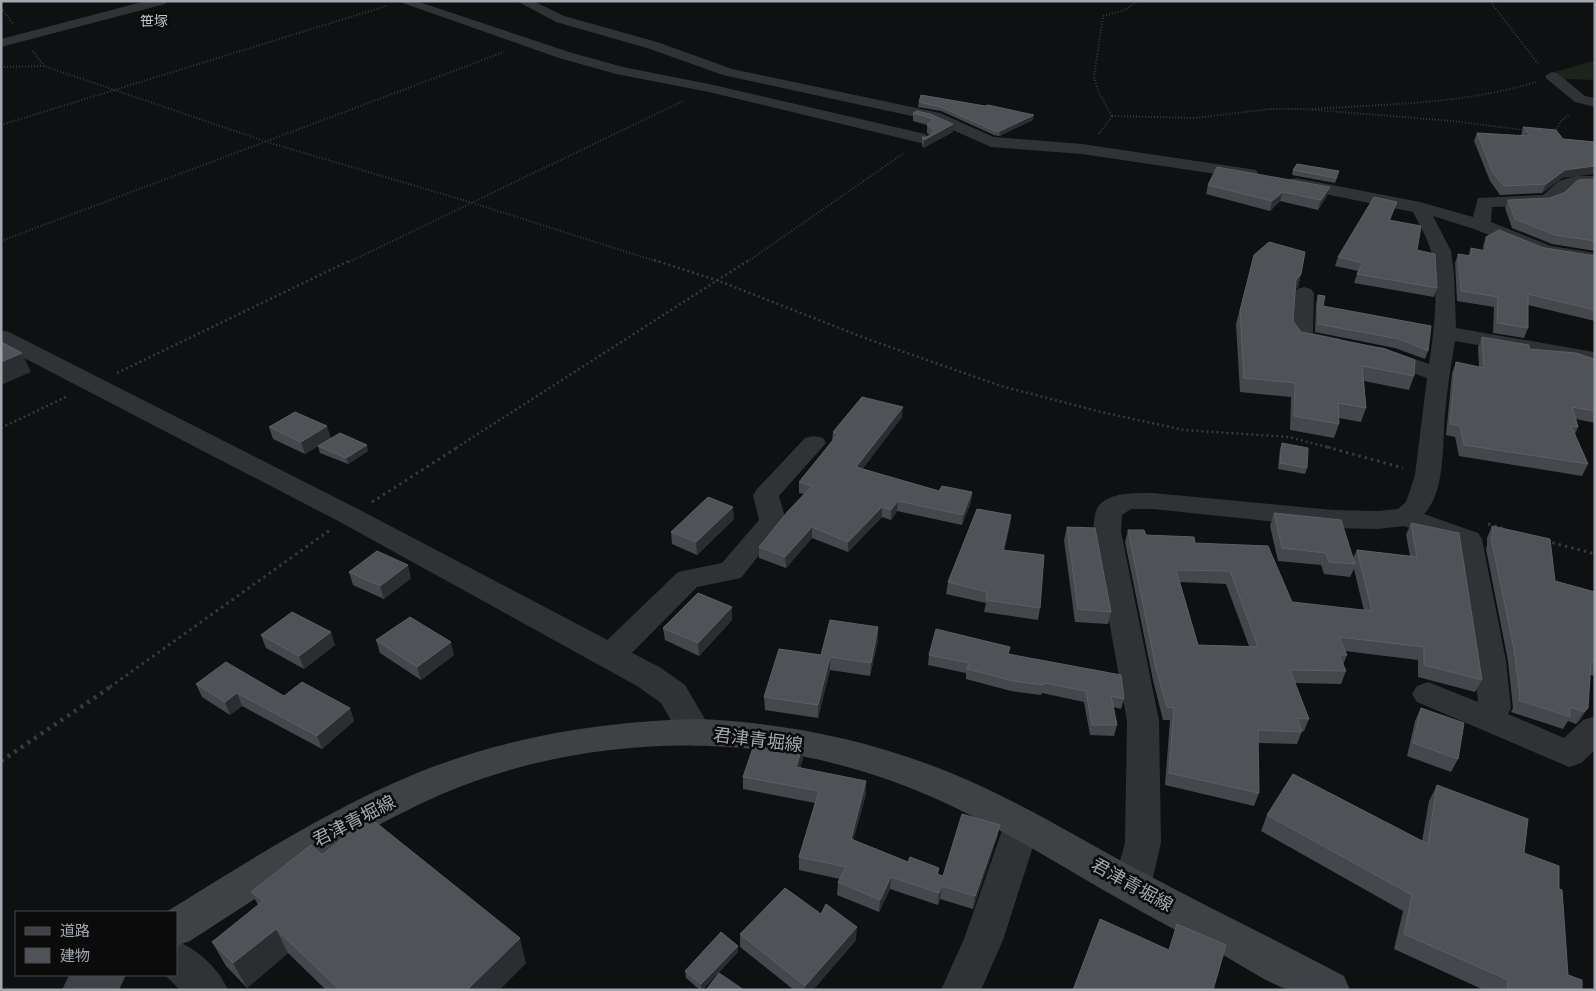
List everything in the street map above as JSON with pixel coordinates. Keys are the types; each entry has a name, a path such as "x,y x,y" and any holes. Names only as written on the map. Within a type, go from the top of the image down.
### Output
{"main road":[{"name":"君津青堀線","path":"178,927 308,844 399,798 469,769 555,747 619,736 696,733 774,738 858,756 944,787 1022,824 1132,886 1329,990"},
{"path":"83,990 104,976"}],"street":[{"path":"1,43 161,1"},
{"path":"523,1 560,19 652,45 728,72 935,116 991,142 1082,149 1263,176"},
{"path":"397,3 621,72 709,88 925,139"},
{"path":"1552,76 1587,101"},
{"path":"1281,180 1420,207 1482,225 1547,251 1595,260"},
{"path":"1482,225 1484,202 1546,200 1555,198 1565,185 1595,181"},
{"path":"1406,517 1418,505 1428,475 1445,334 1444,273 1441,251 1420,207"},
{"path":"1304,293 1302,334 1306,338 1387,355 1439,374"},
{"path":"1445,334 1586,357 1595,363"},
{"path":"1,337 101,380 649,677 673,694 696,733"},
{"path":"610,656 688,579 732,571 773,522 766,495 814,443"},
{"path":"1132,886 1143,843 1143,721 1107,531 1109,511 1125,501 1153,501 1333,519 1377,520 1406,517 1468,539 1491,670 1494,708 1486,718"},
{"path":"1428,694 1569,754 1595,730"},
{"path":"961,990 983,940 1022,824"},
{"path":"178,961 208,990"}],"path":[{"path":"1136,1 1125,10 1103,16 1100,45 1093,71 1094,83 1112,116 1195,118 1270,109 1304,110 1452,121 1528,131"},
{"path":"1304,110 1471,97 1509,90 1552,76 1527,51 1490,1"},
{"path":"1,125 397,3"},
{"path":"1,241 528,43"},
{"path":"1,67 44,66 267,142 473,203 719,281 870,340 1010,388 1101,412 1184,430 1289,437 1428,475"},
{"path":"1,428 473,203 709,88"},
{"path":"1555,135 1561,121 1587,101"},
{"path":"1,761 86,704 350,516 719,281 925,139"},
{"path":"1482,523 1509,530"},
{"path":"1536,538 1595,554"}],"shaded area":[{"path":"1595,62 1595,80 1564,79 1555,72"}],"building":[{"path":"921,95 988,105 1034,115 1000,131 995,131 941,107 919,102"},
{"path":"917,111 930,114 953,124 924,140 922,137 927,137 935,131 927,125 934,119 913,113"},
{"path":"1523,127 1556,130 1563,139 1595,142 1595,166 1565,170 1546,184 1504,186 1493,173 1477,133 1530,136"},
{"path":"1297,164 1339,171 1336,178 1293,170"},
{"path":"1217,167 1330,187 1321,200 1283,192 1272,201 1208,185"},
{"path":"1595,179 1595,241 1555,235 1515,219 1508,200 1550,198 1564,193 1578,180"},
{"path":"1374,197 1397,202 1389,220 1421,226 1417,250 1435,254 1437,288 1357,274 1363,263 1338,257"},
{"path":"1499,230 1544,248 1595,256 1595,310 1528,294 1528,328 1497,323 1498,297 1461,291 1458,254 1471,256 1471,248 1486,251 1486,237"},
{"path":"1269,242 1305,252 1301,274 1296,280 1293,321 1301,332 1385,349 1415,360 1414,376 1362,366 1366,408 1338,403 1339,424 1294,416 1295,383 1244,378 1240,311 1254,255"},
{"path":"1318,295 1325,296 1323,306 1431,326 1428,351 1399,339 1318,324"},
{"path":"1482,337 1529,345 1529,349 1576,353 1594,359 1595,411 1572,407 1578,427 1571,426 1588,464 1464,445 1460,426 1450,424 1456,362 1484,368"},
{"path":"1,342 22,353 1,362"},
{"path":"862,397 903,407 856,467 939,491 942,486 972,492 963,515 898,501 891,510 882,507 848,542 812,527 785,557 759,547 788,511 812,486 799,482 838,434 833,432"},
{"path":"295,412 327,426 301,442 269,427"},
{"path":"340,433 367,445 346,458 318,446"},
{"path":"1282,443 1308,448 1307,468 1280,463"},
{"path":"708,497 733,507 696,542 671,532"},
{"path":"977,509 1011,515 1003,550 1044,555 1040,608 986,600 987,592 948,582"},
{"path":"1274,513 1341,520 1355,564 1329,562 1326,553 1282,548"},
{"path":"1411,523 1459,533 1482,680 1424,665 1424,647 1339,637 1347,655 1339,655 1346,671 1290,670 1309,719 1297,718 1302,732 1258,730 1259,793 1169,773 1174,708 1167,707 1156,668 1128,530 1144,530 1146,535 1194,537 1195,543 1268,546 1292,602 1372,611 1357,550 1417,557","holes":["1176,570 1230,571 1258,647 1198,645"]},
{"path":"1492,526 1550,539 1555,581 1595,592 1595,662 1591,661 1588,708 1584,712 1570,707 1570,717 1518,700 1520,696 1514,649 1491,537 1493,537"},
{"path":"1067,527 1095,528 1111,612 1078,609"},
{"path":"377,551 408,565 380,586 349,572"},
{"path":"698,593 732,607 698,643 663,628"},
{"path":"292,612 331,632 299,656 261,635"},
{"path":"410,617 451,642 417,667 376,640"},
{"path":"830,620 878,627 871,663 830,657 818,705 764,697 779,649 821,655"},
{"path":"936,629 1010,647 1008,654 1121,675 1124,699 1111,696 1117,725 1092,725 1086,691 1044,683 1043,685 1013,681 967,669 969,663 929,655"},
{"path":"226,662 284,696 302,682 350,708 317,736 237,693 225,702 196,684"},
{"path":"1421,708 1464,723 1458,759 1413,743"},
{"path":"756,739 803,746 796,767 866,781 851,839 908,862 910,857 939,868 937,874 943,876 962,814 1000,825 975,896 942,886 939,893 891,877 880,900 838,882 846,867 799,857 819,791 743,777"},
{"path":"1293,774 1428,844 1437,785 1528,819 1524,853 1559,866 1559,889 1562,890 1568,975 1582,980 1582,990 1507,990 1508,980 1404,934 1412,895 1267,815"},
{"path":"369,817 520,938 467,990 340,990 276,929 233,963 212,942 263,901 251,892 311,845 322,855"},
{"path":"785,888 821,914 826,904 857,927 805,986 740,934"},
{"path":"1100,919 1169,950 1177,924 1226,945 1213,990 1073,990"},
{"path":"721,932 738,946 701,984 685,971"},
{"path":"719,973 744,990 706,990"}],"district":[{"name":"笹塚","path":"154,21"}]}
